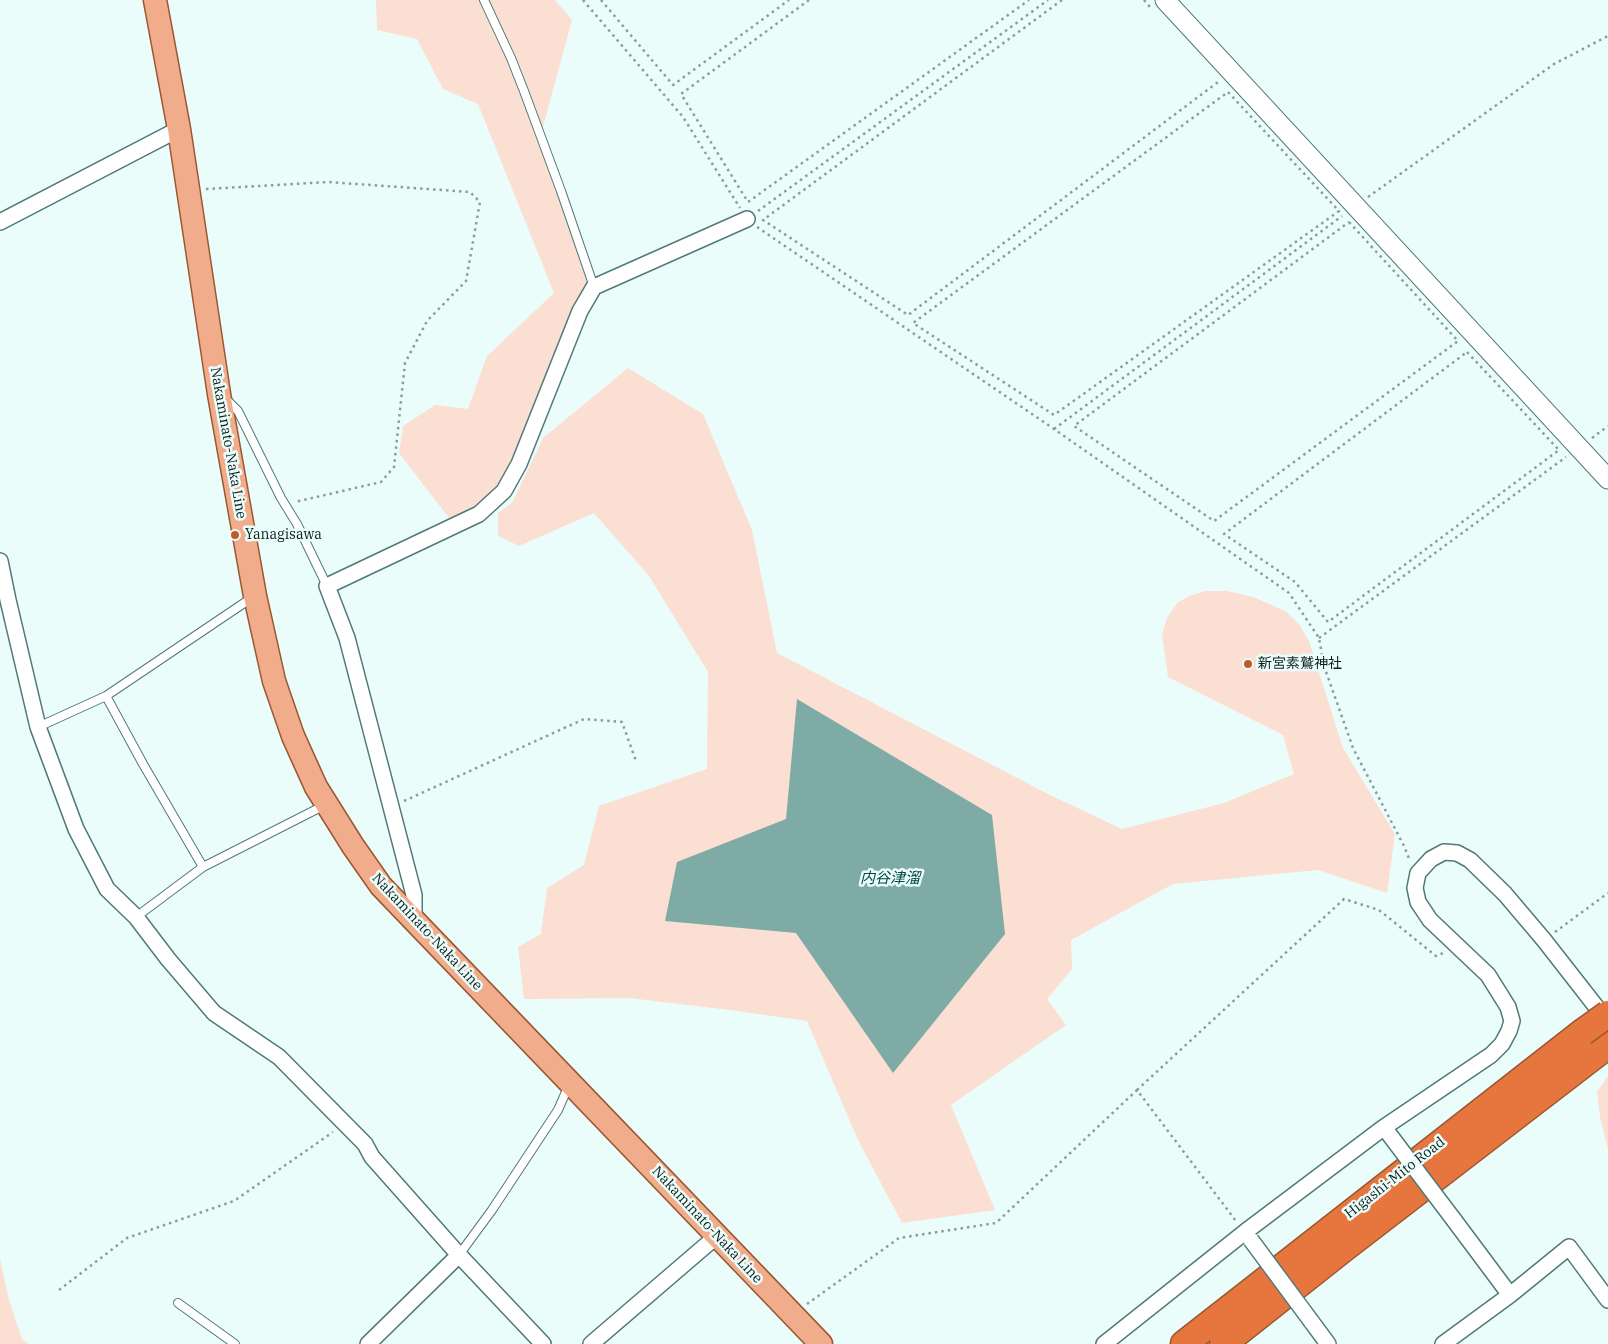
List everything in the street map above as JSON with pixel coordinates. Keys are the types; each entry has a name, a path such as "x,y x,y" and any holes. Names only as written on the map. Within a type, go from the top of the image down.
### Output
{"highway":[{"name":"Higashi-Mito Road","path":"1223,1344 1597,1043 1608,1014"},
{"name":"Higashi-Mito Road","path":"1184,1344 1323,1234 1597,1043"}],"main road":[{"name":"Nakaminato-Naka Line","path":"155,0 179,129 219,394 255,596 274,681 290,726 316,787 353,846 382,886 414,922 718,1235 821,1344"}],"street":[{"path":"1165,0 1347,208 1608,479"},
{"path":"0,222 179,129"},
{"path":"414,922 414,896 391,807 347,638 327,586 479,514 504,491 519,464 580,312 594,287 747,219"},
{"path":"0,561 38,727 76,829 107,889 136,917 168,959 214,1013 279,1057 365,1144 372,1156 459,1255 543,1344"},
{"path":"1104,1344 1386,1131 1492,1055 1502,1044 1512,1021 1508,1006 1488,975 1430,920 1418,902 1414,888 1418,872 1431,859 1444,852 1457,853 1470,860 1505,894 1544,940 1608,1022"},
{"path":"1386,1131 1510,1294"},
{"path":"591,1344 718,1235"},
{"path":"1248,1236 1328,1344"},
{"path":"1443,1344 1569,1247 1608,1300"},
{"path":"368,1344 459,1255"}],"lane":[{"path":"484,0 511,58 561,191 594,287"},
{"path":"219,394 228,400 238,411 327,586"},
{"path":"38,727 106,696 255,596"},
{"path":"106,696 203,867"},
{"path":"136,917 203,867 327,804"},
{"path":"459,1255 492,1210 552,1118 570,1082"},
{"path":"178,1303 235,1344"}],"path":[{"path":"583,0 683,118 747,219 1054,429 1289,593 1319,638 1324,666 1353,748 1404,846 1410,862 1418,872"},
{"path":"601,0 673,85 789,0"},
{"path":"809,0 681,94 748,202 1029,0"},
{"path":"747,219 1048,0"},
{"path":"1062,0 763,220 908,315 1218,82"},
{"path":"1347,208 1228,92 913,323 1054,416 1554,64 1608,36"},
{"path":"188,190 328,182 470,192 480,202 466,281 427,321 405,363 394,466 381,482 285,504"},
{"path":"1054,429 1347,208"},
{"path":"1348,222 1458,341 1214,521 1074,426 1348,222"},
{"path":"1467,352 1559,450 1328,622 1296,582 1224,534 1467,352"},
{"path":"1319,638 1608,426"},
{"path":"391,807 584,719 622,722 636,761"},
{"path":"1544,940 1608,893"},
{"path":"792,1315 899,1238 996,1223 1137,1090 1344,900 1379,910 1436,956 1457,946"},
{"path":"1137,1090 1248,1236"},
{"path":"59,1290 127,1238 234,1201 345,1124"}],"shaded area":[{"path":"376,0 555,0 572,20 540,138 590,287 512,461 497,486 473,510 449,518 399,453 403,426 435,405 468,409 487,356 554,293 478,104 443,89 417,39 377,30"},
{"path":"628,368 703,414 752,530 777,653 1050,795 1122,829 1224,803 1294,774 1283,735 1168,677 1162,634 1167,618 1177,603 1189,596 1205,591 1227,591 1253,597 1285,611 1299,624 1309,641 1343,748 1395,834 1387,893 1318,870 1173,884 1071,940 1072,969 1047,999 1066,1025 951,1105 995,1210 902,1223 858,1140 807,1021 629,998 524,999 518,947 541,934 547,888 584,865 599,806 707,769 708,672 649,576 594,513 519,546 498,536 498,513 512,503 543,438"},
{"path":"1608,1076 1608,1150 1600,1117 1597,1092"},
{"path":"0,1259 9,1300 22,1339 29,1344 0,1344"}],"water":[{"name":"内谷津溜","path":"797,699 992,815 1005,934 893,1073 796,933 665,921 677,862 786,819"}],"place":[{"name":"Yanagisawa","path":"235,535"},
{"name":"新宮素鷲神社","path":"1248,664"}]}
